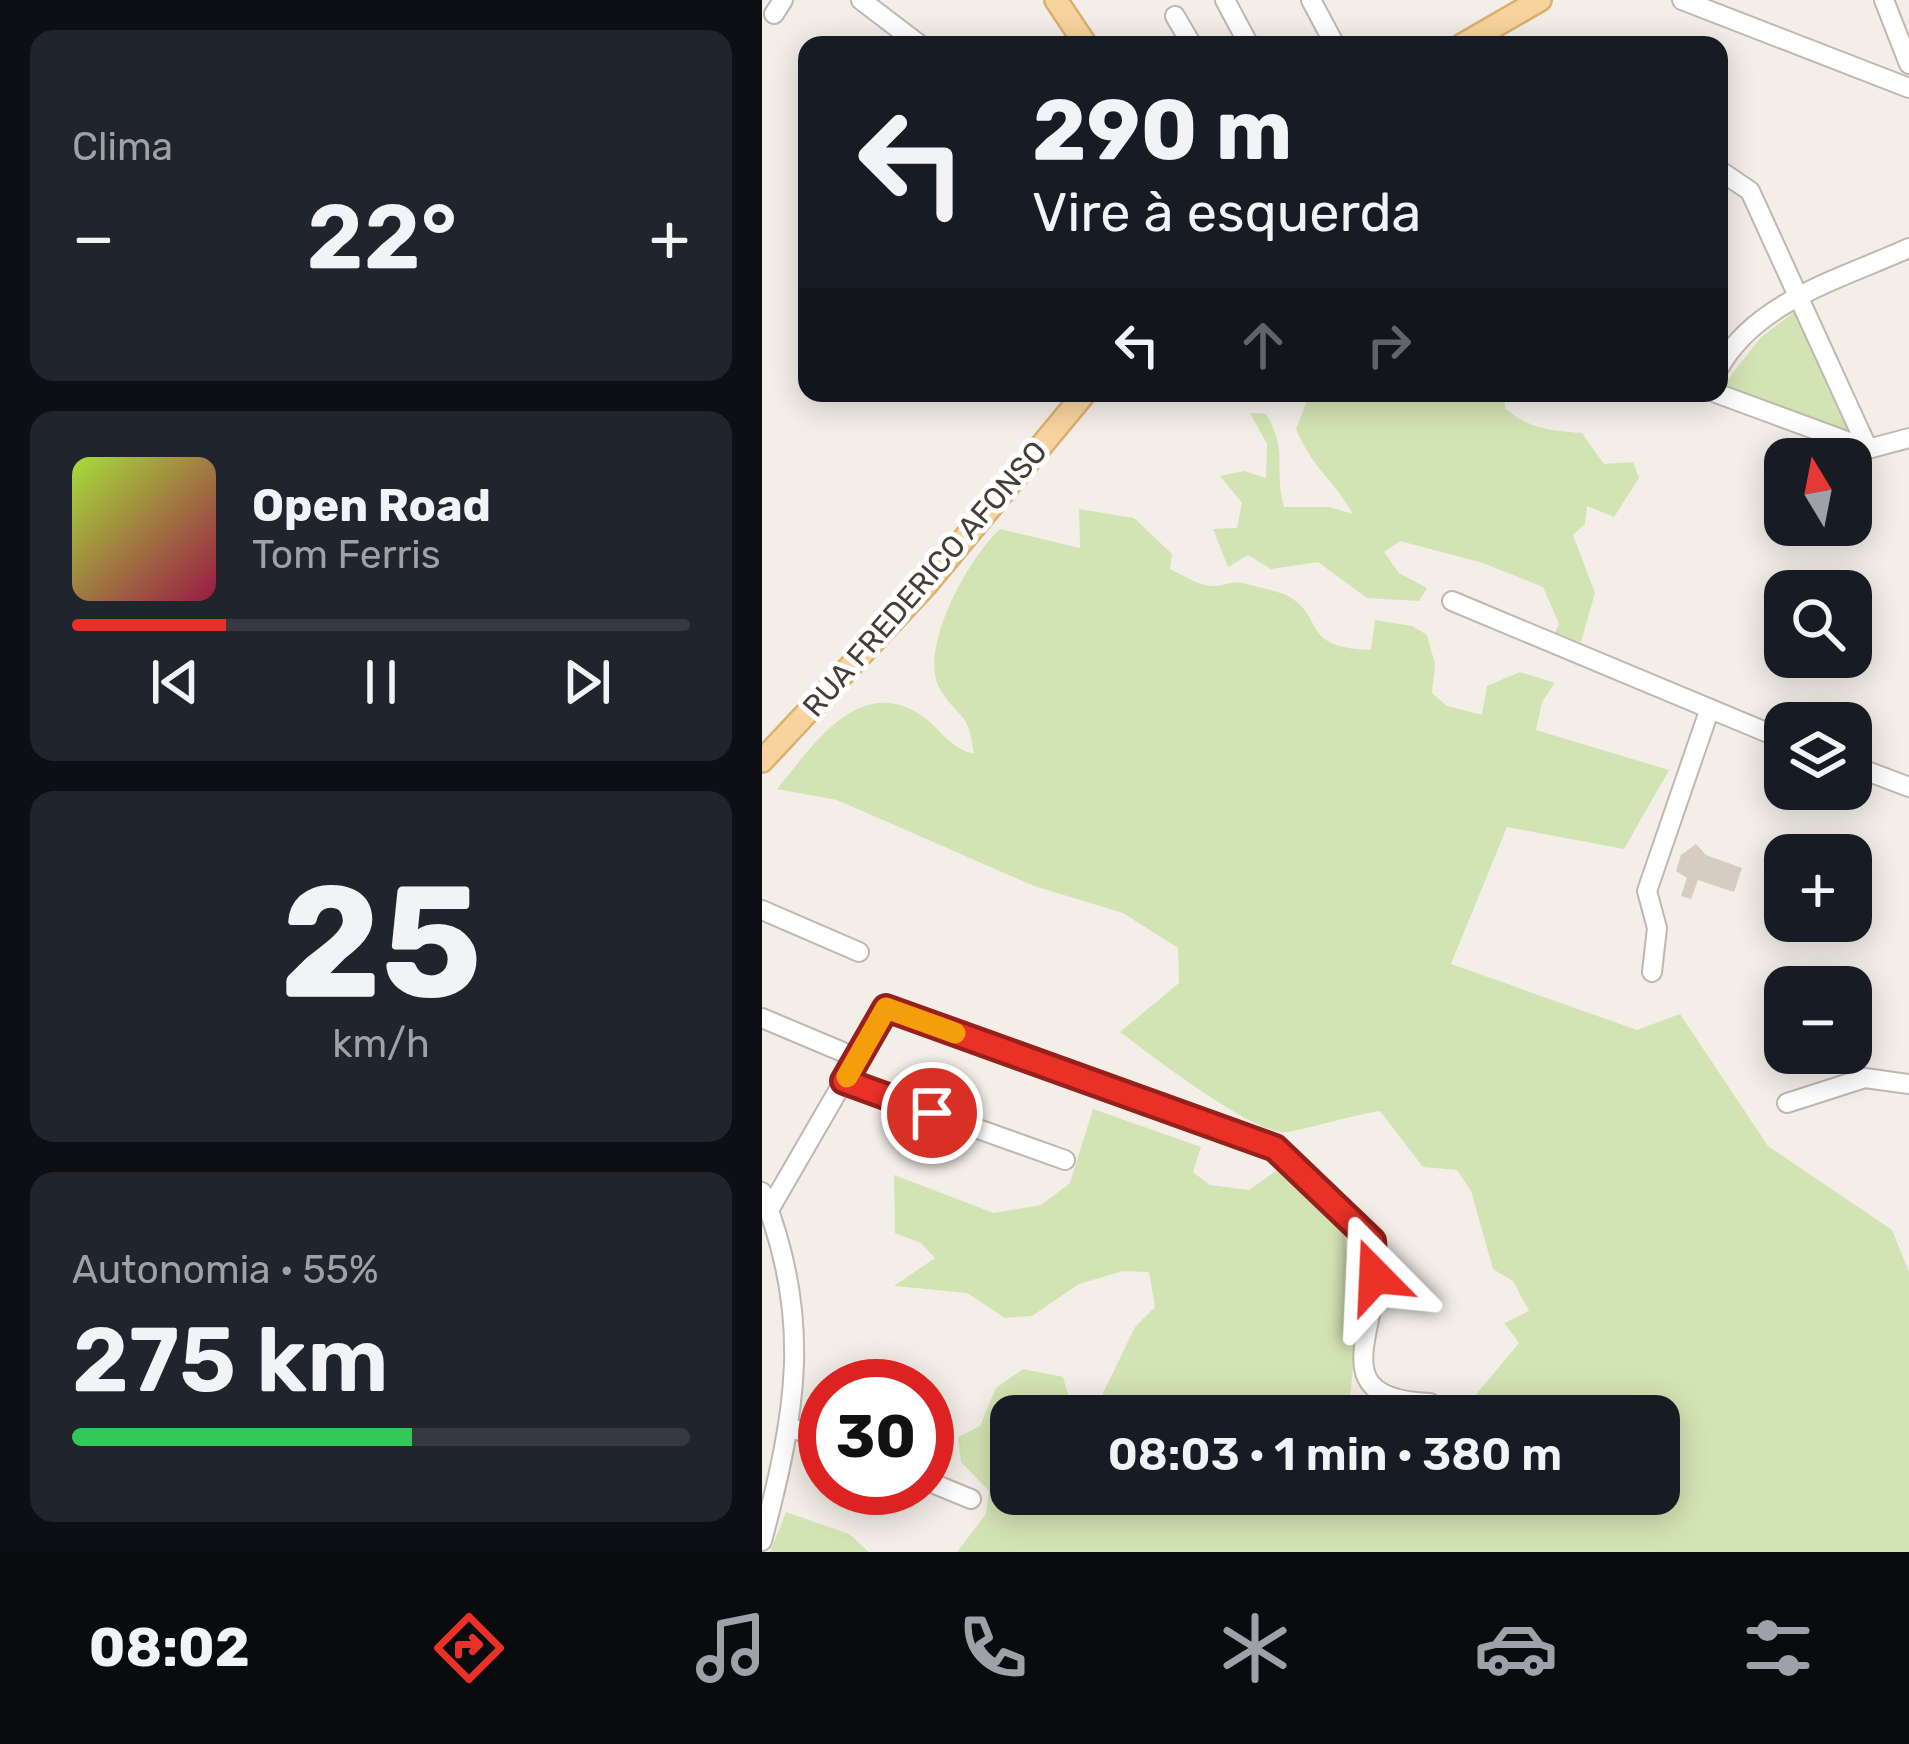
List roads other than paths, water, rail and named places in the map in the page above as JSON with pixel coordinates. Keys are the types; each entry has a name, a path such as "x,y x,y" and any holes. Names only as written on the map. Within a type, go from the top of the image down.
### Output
{"main road":[{"path":"1056,0 1080,36"},
{"path":"1496,36 1540,0"},
{"name":"RUA FREDERICO AFONSO","path":"762,761 926,585 1078,402"}],"street":[{"path":"861,0 908,36"},
{"path":"1225,0 1244,36"},
{"path":"1312,0 1330,36"},
{"path":"1682,0 1909,88"},
{"path":"1884,0 1905,40 1909,64"},
{"path":"1175,16 1187,36"},
{"path":"1728,175 1744,183 1863,438"},
{"path":"1728,357 1756,323 1800,297 1909,248"},
{"path":"1728,397 1838,438"},
{"path":"1872,448 1909,438"},
{"path":"1451,601 1764,732"},
{"path":"1652,972 1657,928 1647,892 1709,711"},
{"path":"1872,773 1909,787"},
{"path":"762,910 860,952"},
{"path":"762,1541 766,1509 790,1427 795,1304 764,1203 886,1008 1275,1148 1372,1241 1374,1290 1363,1363 1370,1388 1379,1395"},
{"path":"762,1018 857,1058"},
{"path":"1787,1103 1865,1078 1909,1084"},
{"path":"844,1081 1065,1160"},
{"path":"790,1427 798,1430"},
{"path":"954,1491 971,1498"}]}
